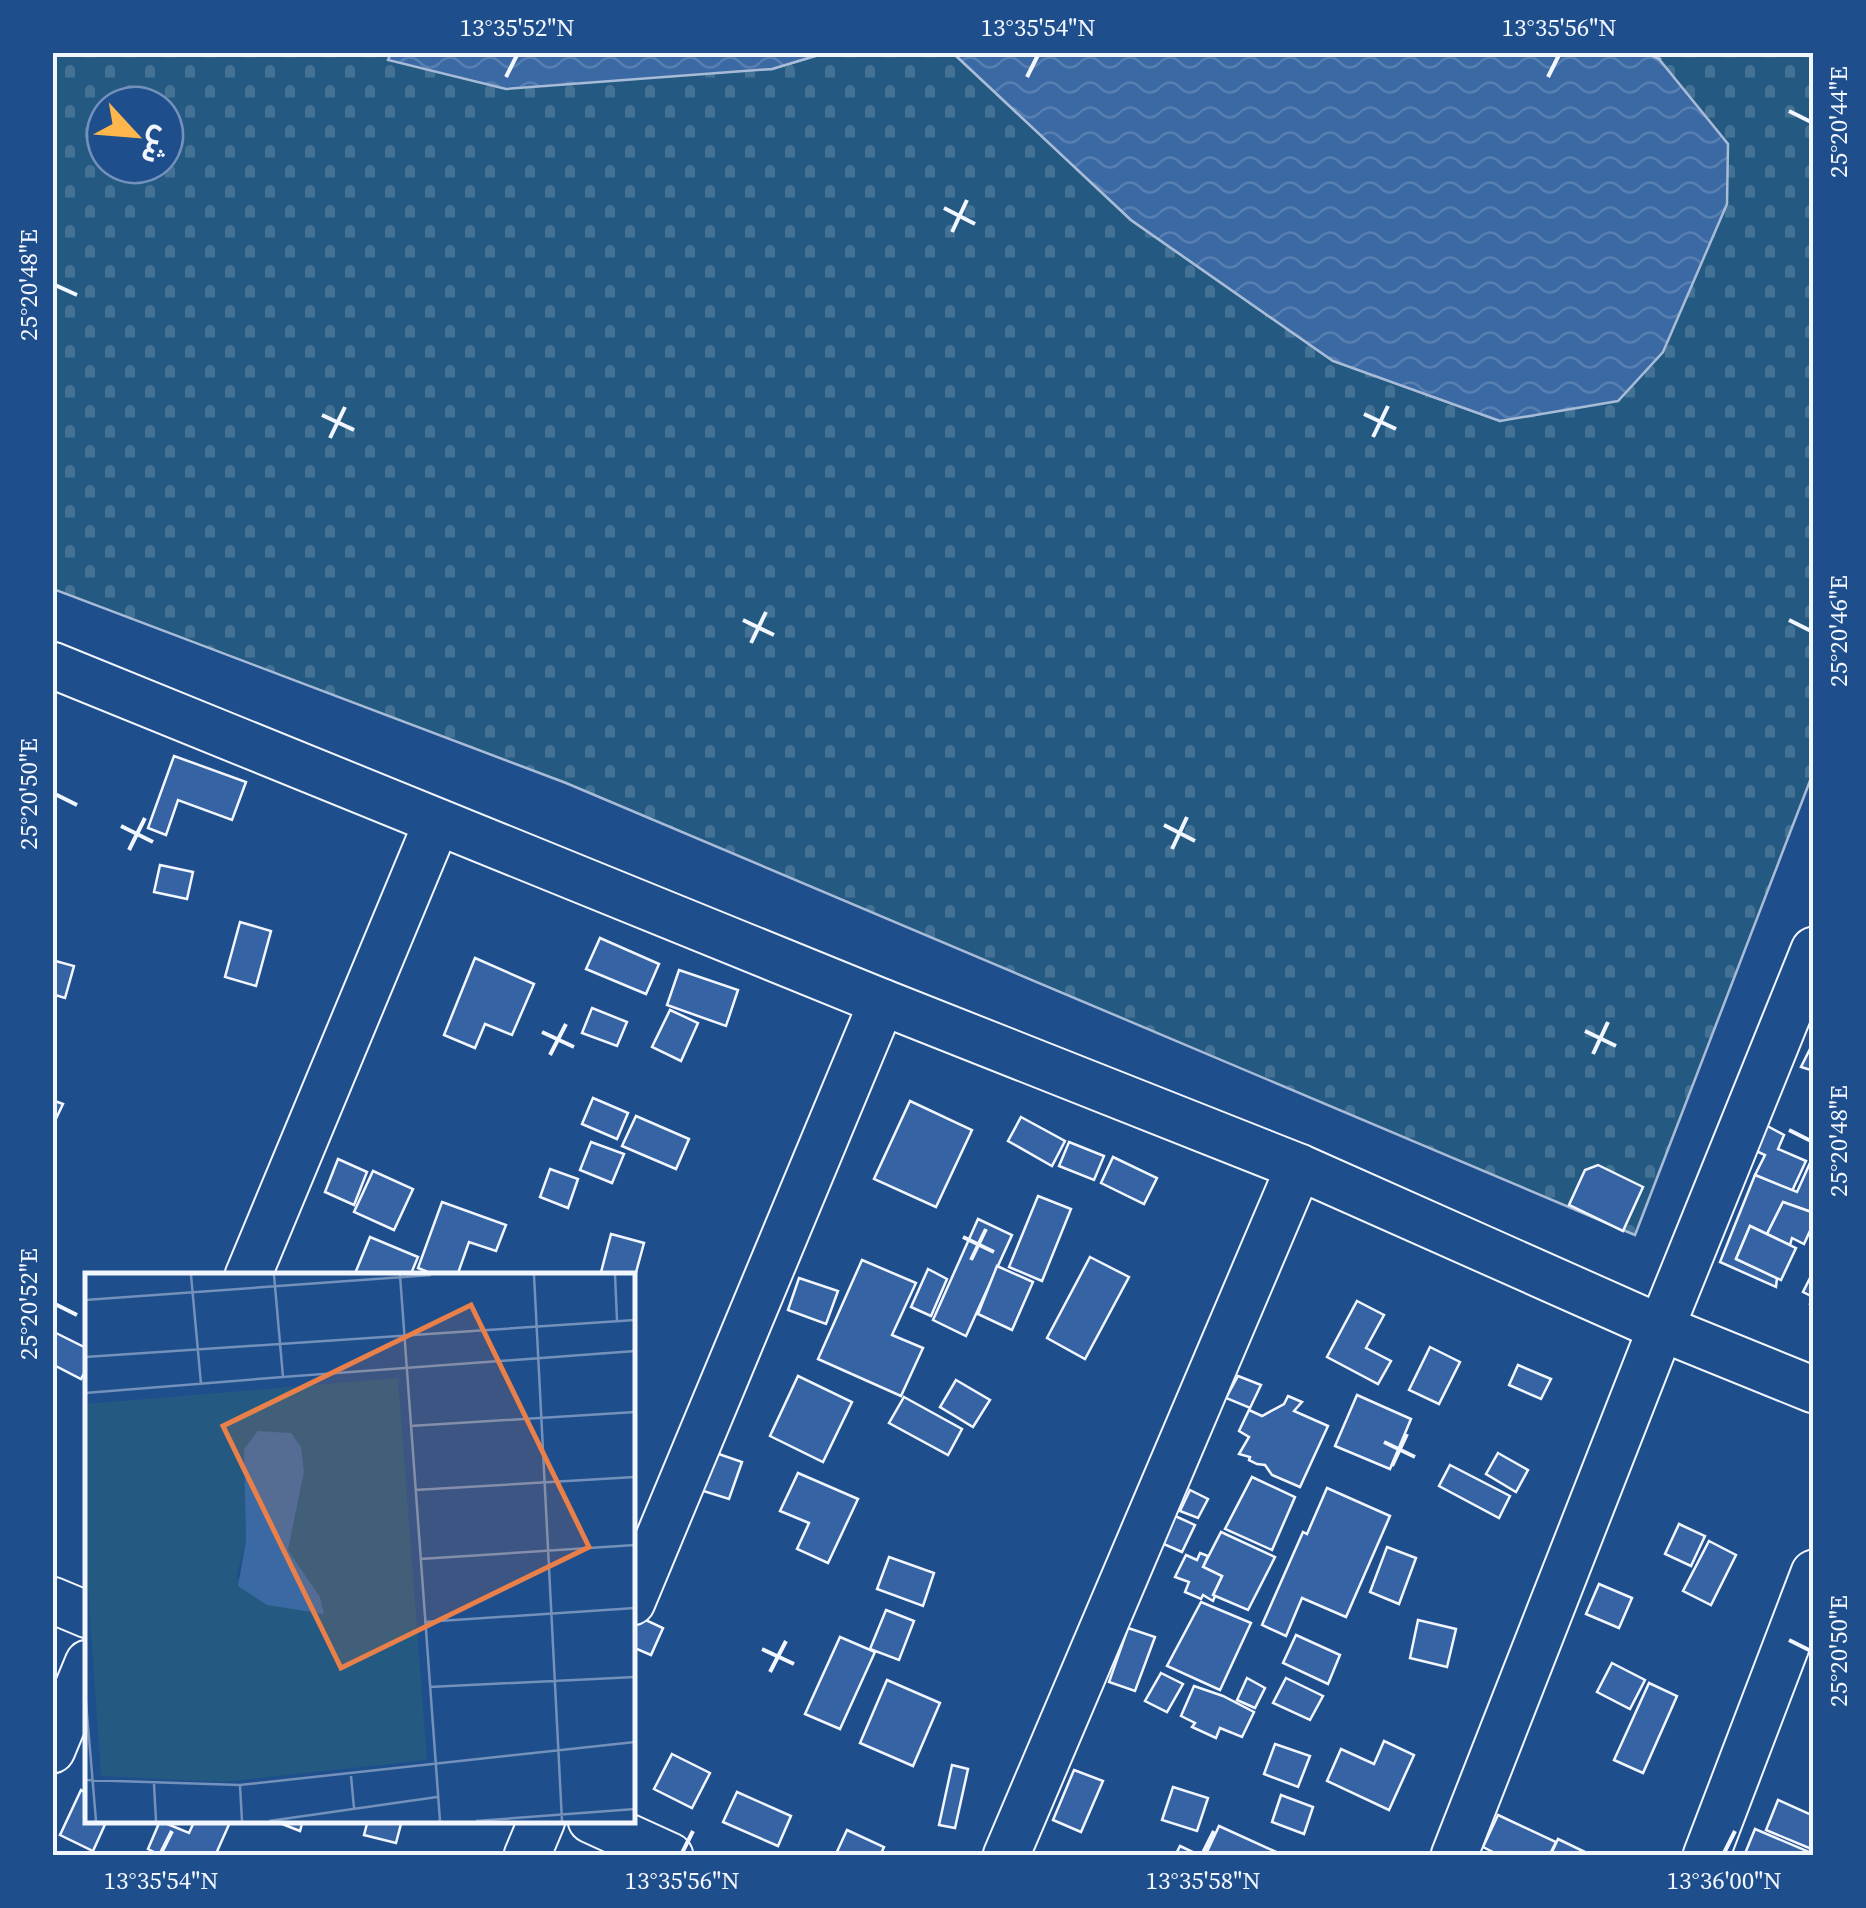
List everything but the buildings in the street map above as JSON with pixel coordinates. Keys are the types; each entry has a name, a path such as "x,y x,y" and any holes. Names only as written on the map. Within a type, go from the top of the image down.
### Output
{"street":[{"path":"52,666 1299,1167 1661,1328 1814,1390"},
{"path":"249,1273 436,822"},
{"path":"1454,1856 1814,950"},
{"path":"635,1595 882,1002"},
{"path":"1006,1856 1299,1167"},
{"path":"1706,1856 1814,1573"},
{"path":"52,1600 85,1614"},
{"path":"52,1750 85,1669"},
{"path":"528,1856 541,1823"},
{"path":"598,1823 670,1856"}],"green space":[{"path":"52,53 391,53 389,59 772,69 825,53 953,53 1131,220 1333,361 1500,421 1660,59 1646,53 1813,53 1813,773 1635,1235 566,783 53,589"}],"water":[{"path":"391,52 825,53 772,69 506,89 388,60"},
{"path":"953,53 1646,53 1659,59 1728,144 1727,204 1663,352 1618,401 1500,421 1333,361 1131,220"}]}
